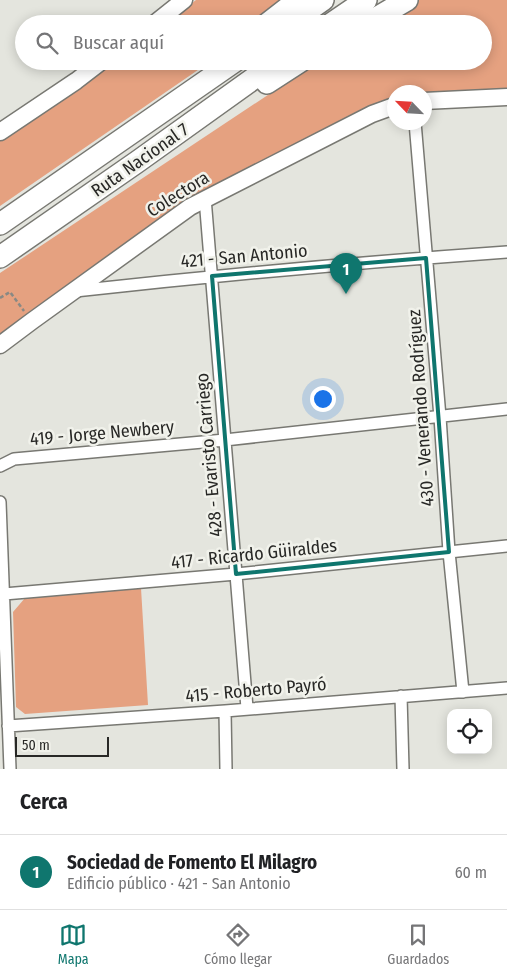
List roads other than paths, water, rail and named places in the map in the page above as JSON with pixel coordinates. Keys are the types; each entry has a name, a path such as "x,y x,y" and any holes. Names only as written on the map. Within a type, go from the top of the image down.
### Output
{"highway":[{"path":"279,15 298,0"},
{"path":"302,15 323,0"},
{"path":"344,15 366,0"},
{"path":"381,15 407,0"},
{"path":"127,136 206,70"},
{"name":"Ruta Nacional 7","path":"0,224 222,70"},
{"name":"Ruta Nacional 7","path":"0,257 265,70"},
{"path":"137,162 205,123 287,70"}],"street":[{"path":"165,15 184,0"},
{"path":"0,132 90,70"},
{"path":"432,101 507,97"},
{"name":"Colectora","path":"0,345 190,207 372,114 387,109"},
{"name":"430 - Venerando Rodríguez","path":"416,130 440,417 449,552 463,692"},
{"name":"428 - Evaristo Carriego","path":"205,198 247,708"},
{"name":"421 - San Antonio","path":"74,291 212,276 507,252"},
{"name":"419 - Jorge Newbery","path":"0,466 14,459 225,440 507,409"},
{"path":"0,502 4,594 3,631 10,769"},
{"name":"417 - Ricardo Güiraldes","path":"4,594 236,574 507,546"},
{"name":"415 - Roberto Payró","path":"8,726 225,711 507,688"},
{"path":"401,696 402,769"},
{"path":"225,711 226,769"}],"place":[{"name":"Sociedad de Fomento El Milagro","path":"346,294"}]}
